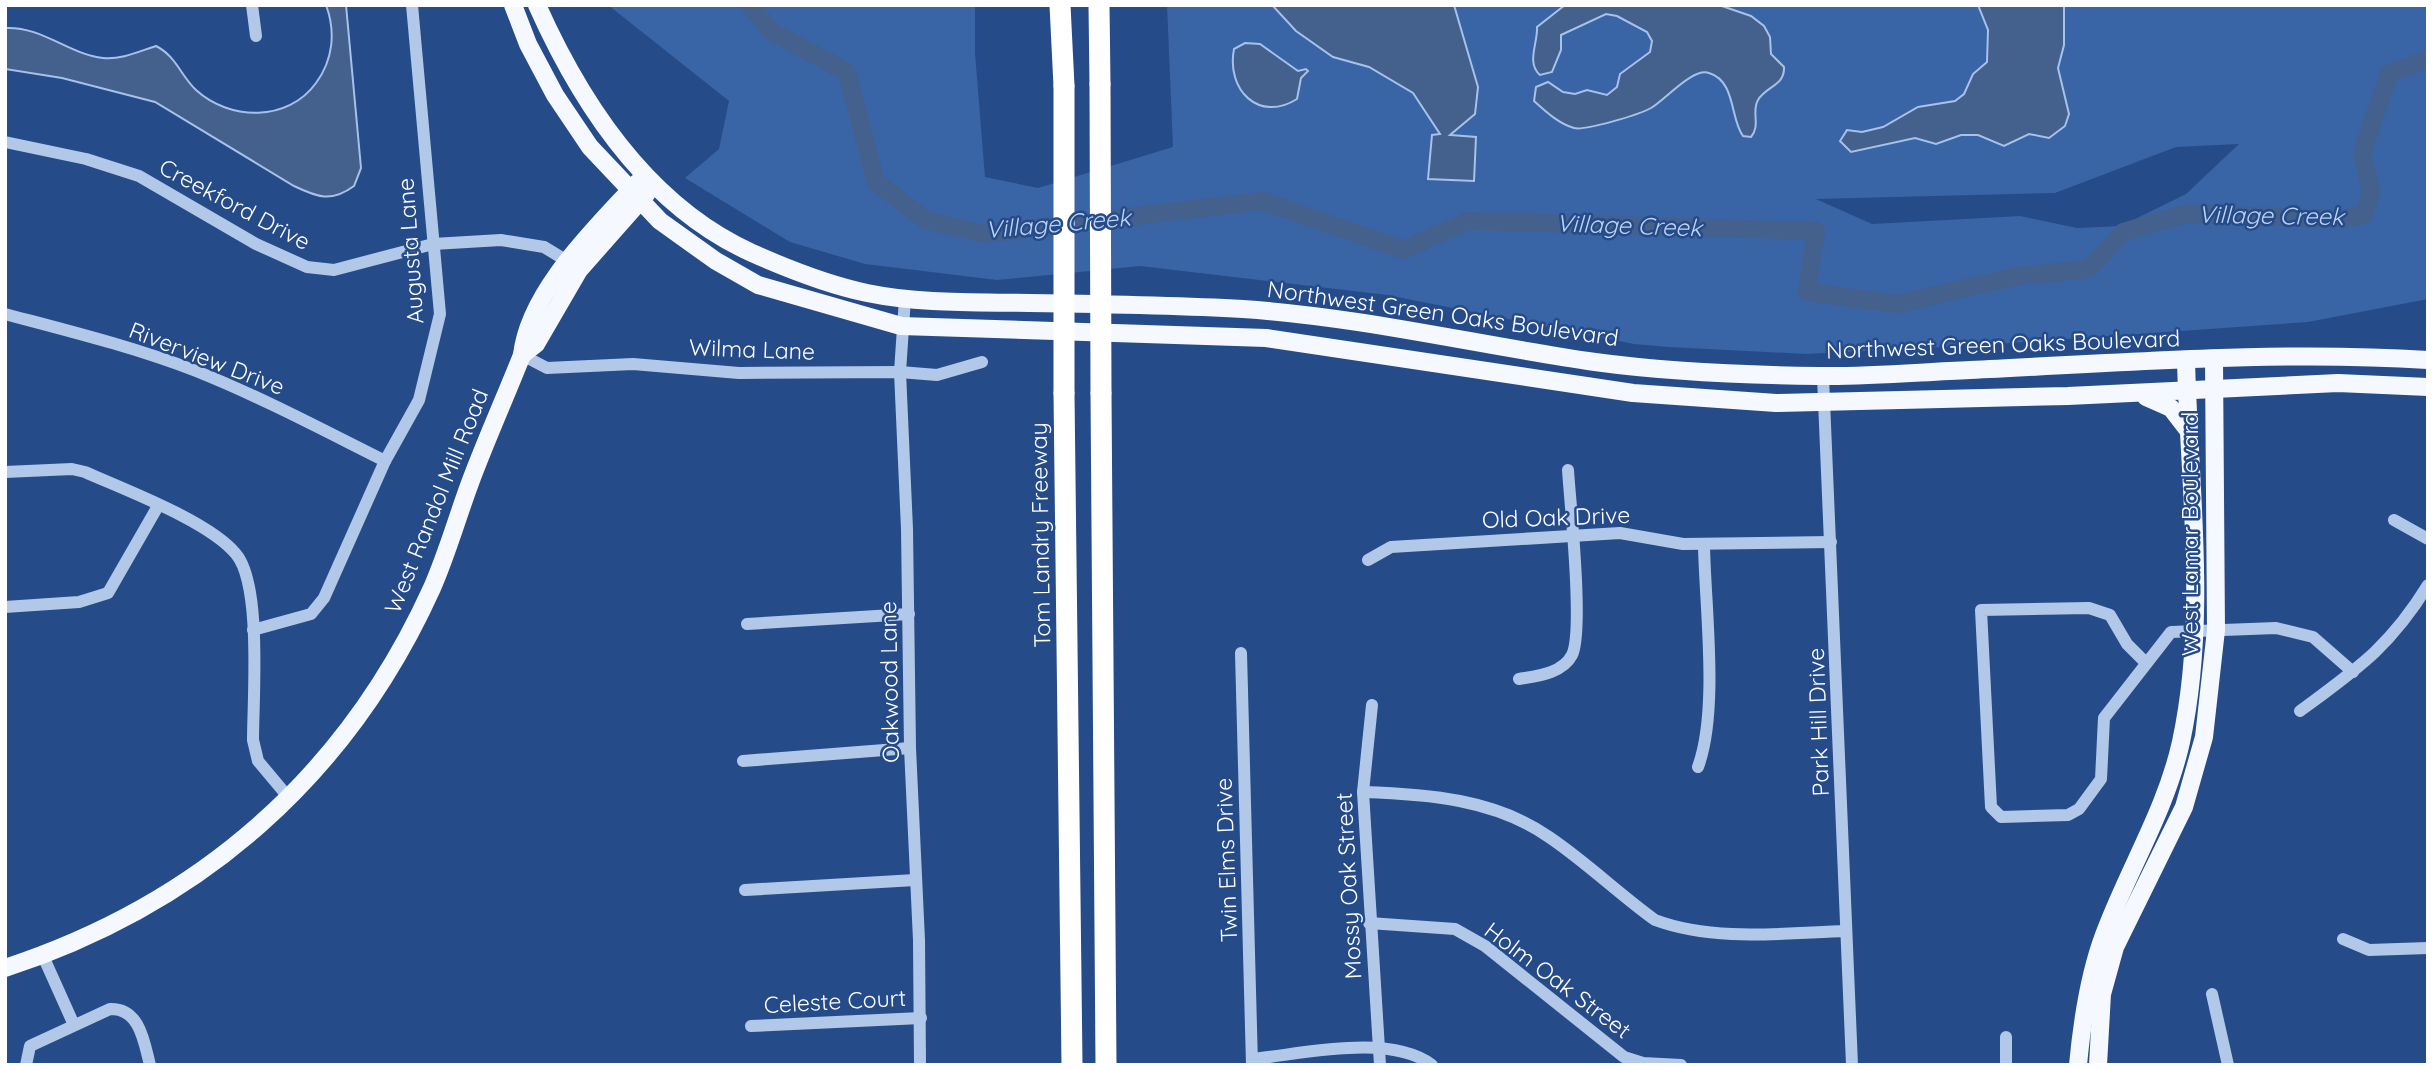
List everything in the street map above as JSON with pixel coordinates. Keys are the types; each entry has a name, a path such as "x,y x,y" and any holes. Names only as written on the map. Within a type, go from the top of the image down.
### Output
{"highway":[{"name":"Tom Landry Freeway","path":"1060,5 1064,86 1064,393 1072,1065"},
{"path":"1099,5 1106,1065"}],"main road":[{"path":"513,5 528,44 555,95 590,147 660,221 716,261 758,285 901,326 1266,338 1633,393 1718,401 1825,404 2213,391 2338,383 2428,387"},
{"name":"Northwest Green Oaks Boulevard","path":"537,5 565,67 649,180 694,219 750,252 866,293 964,303 1169,305 1272,311 1339,318 1596,362 1697,372 1823,377 2186,360 2369,356 2428,360"},
{"name":"West Randol Mill Road","path":"522,355 536,344 579,270 649,180"},
{"name":"West Randol Mill Road","path":"5,968 43,956 137,913 193,879 231,851 289,798 362,712 397,656 432,587 522,355 524,339 533,319 567,261 635,196"},
{"name":"West Lamar Boulevard","path":"2078,1065 2091,983 2104,935 2161,807 2180,745 2196,631 2186,360"},
{"name":"West Lamar Boulevard","path":"2098,1065 2102,994 2115,947 2183,807 2204,737 2216,630 2214,360"},
{"path":"2214,431 2225,405 2250,389"},
{"path":"2132,394 2158,400 2171,408 2188,430"}],"street":[{"path":"252,5 256,36"},
{"name":"Augusta Lane","path":"253,630 311,614 324,598 386,461 419,400 435,345 440,314 412,5"},
{"name":"Creekford Drive","path":"5,142 86,159 139,176 256,244 307,267 334,270 433,244 524,242 544,247 567,261"},
{"name":"Oakwood Lane","path":"905,298 901,326 900,372 909,614 910,748 921,1018 920,1065"},
{"name":"Riverview Drive","path":"5,314 112,343 195,371 275,405 386,461"},
{"name":"Wilma Lane","path":"522,355 547,368 633,364 739,373 900,372 937,375 982,362"},
{"name":"Park Hill Drive","path":"1823,377 1852,1065"},
{"path":"5,471 72,469 108,482 216,535 237,555 250,590 253,630 253,740 258,761 289,798"},
{"path":"1519,680 1556,670 1572,655 1576,627 1573,534 1567,470"},
{"path":"5,607 79,602 108,593 158,506"},
{"path":"2394,520 2428,539"},
{"name":"Old Oak Drive","path":"1368,560 1391,547 1573,534 1620,533 1703,545 1831,542"},
{"path":"1698,766 1704,750 1709,706 1703,545"},
{"path":"2300,711 2353,672 2395,634 2428,585"},
{"path":"2146,662 2127,644 2110,615 2089,608 1981,610 1991,807 2001,817 2068,815 2079,809 2101,779 2104,718 2171,632 2276,628 2313,637 2353,672"},
{"path":"747,624 909,614"},
{"name":"Twin Elms Drive","path":"1241,653 1252,1062"},
{"name":"Mossy Oak Street","path":"1372,705 1363,792 1369,923 1380,1065"},
{"path":"743,761 910,748"},
{"path":"1363,792 1458,800 1502,812 1549,836 1655,920 1676,928 1724,933 1846,931"},
{"path":"746,890 915,880"},
{"name":"Holm Oak Street","path":"1369,923 1455,929 1485,946 1624,1057 1643,1063 1681,1065"},
{"path":"2343,939 2369,950 2428,948"},
{"path":"43,956 74,1025"},
{"path":"2212,993 2228,1065"},
{"path":"26,1065 30,1046 110,1009 120,1009 137,1024 150,1065"},
{"name":"Celeste Court","path":"751,1027 921,1018"},
{"path":"2006,1037 2006,1065"},
{"path":"1252,1062 1380,1047 1405,1052 1432,1065"}],"shaded area":[{"path":"326,5 346,5 361,168 354,186 338,195 317,195 294,186 155,102 62,78 5,69 5,28 31,31 78,51 103,58 123,56 156,46 169,55 196,90 210,100 242,112 275,111 304,96 322,74 332,35"},
{"path":"608,5 975,5 975,53 985,177 1038,188 1173,147 1167,5 2428,5 2428,299 2308,322 1982,345 1806,354 1634,344 1387,295 1140,266 997,280 865,264 790,242 685,178 719,149 729,101","holes":["2239,144 2186,194 2121,226 2077,228 2020,216 1872,224 1816,199 2055,193 2176,147"]},
{"path":"1272,5 1454,5 1478,87 1475,114 1450,135 1476,137 1474,181 1428,179 1432,135 1440,134 1413,93 1369,67 1333,57 1296,31"},
{"path":"1565,5 1719,5 1751,16 1764,26 1770,37 1771,54 1784,67 1783,73 1778,82 1758,100 1755,128 1751,137 1743,136 1739,129 1724,84 1718,77 1702,72 1687,79 1645,111 1601,125 1574,128 1558,120 1534,101 1536,87 1548,82 1563,92 1575,94 1587,90 1607,95 1617,87 1620,74 1650,52 1652,41 1647,32 1617,16 1606,14 1561,35 1561,50 1552,72 1540,75 1533,59 1537,27"},
{"path":"1978,5 2064,5 2064,45 2058,68 2069,114 2065,126 2049,138 2029,134 2004,146 1978,135 1961,135 1936,144 1915,138 1851,152 1840,141 1847,130 1862,132 1883,127 1918,107 1955,101 1964,94 1973,74 1987,62 1988,30"},
{"path":"1245,43 1260,44 1298,71 1308,71 1301,78 1297,99 1270,107 1258,105 1248,98 1240,89 1233,64 1234,49"}],"waterway":[{"name":"Village Creek","path":"750,5 771,31 847,72 876,182 926,220 984,234 1263,201 1403,250 1468,221 1816,231 1807,292 1898,304 2018,276 2089,269 2123,232 2185,214 2340,219 2364,215 2371,191 2362,153 2389,74 2428,59"}]}
